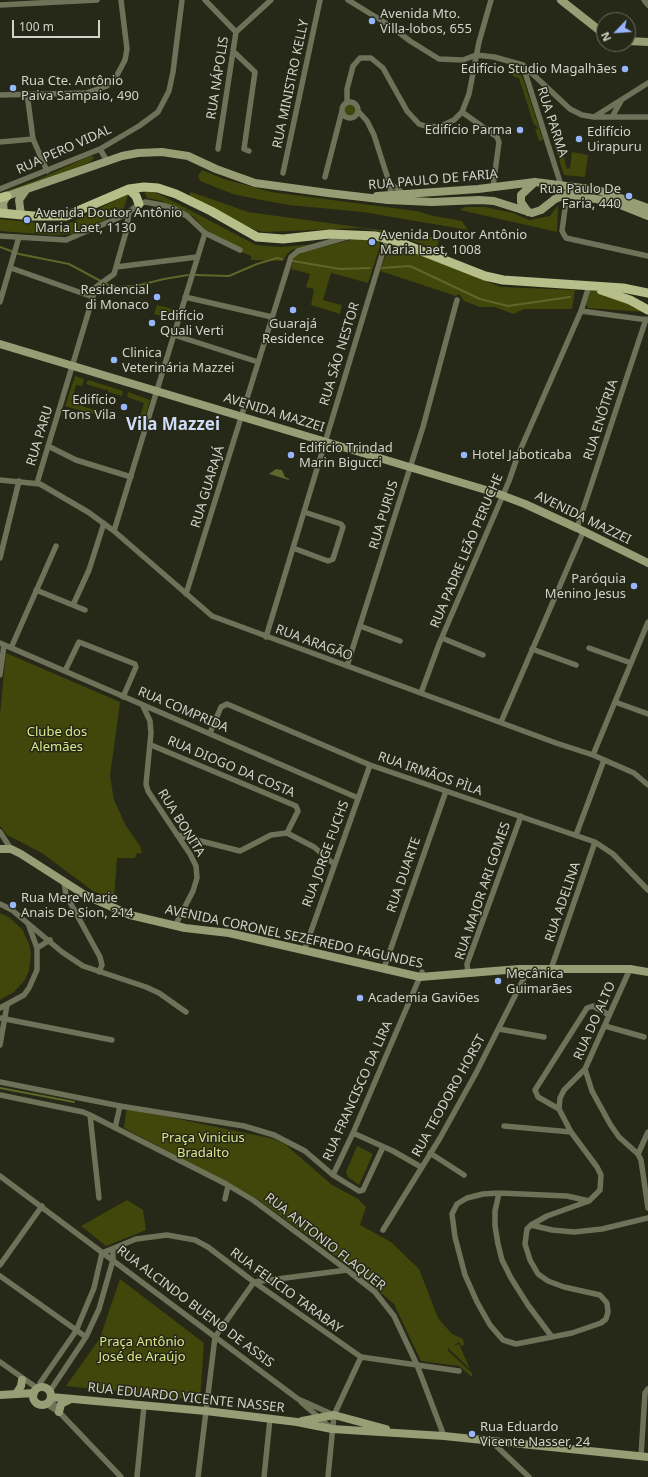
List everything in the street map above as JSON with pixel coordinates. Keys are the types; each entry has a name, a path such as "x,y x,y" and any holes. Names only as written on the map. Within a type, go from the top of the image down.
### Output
{"main road":[{"path":"142,203 144,187"},
{"path":"2,213 56,217 66,216 129,189 144,187 158,188 176,194 257,237 283,239 330,234 357,234 387,238 485,276 503,280 623,288 648,293"},
{"path":"129,189 142,203"},
{"path":"591,286 630,300 648,310"}],"street":[{"path":"0,5 97,0"},
{"path":"0,95 27,93 86,93 107,86 115,79 125,60 127,49 120,0"},
{"name":"RUA PERO VIDAL","path":"0,189 100,148 150,119 164,102 173,72 182,0"},
{"path":"205,0 236,32"},
{"name":"RUA NÁPOLIS","path":"218,150 236,32 271,0"},
{"name":"RUA MINISTRO KELLY","path":"283,173 320,0"},
{"path":"348,0 439,59 463,60 476,55 494,57 523,65 570,109 582,115 594,117 648,117"},
{"path":"325,177 343,106 347,103 347,89 353,66 360,58 371,58 383,68 407,111 419,124 439,127 454,120 462,112 473,80 476,55 491,0"},
{"path":"561,0 596,28"},
{"path":"644,0 648,5"},
{"path":"636,41 648,42"},
{"path":"234,52 255,72 244,149 249,151"},
{"name":"RUA PARMA","path":"523,65 561,185"},
{"path":"594,117 648,83"},
{"path":"27,93 33,139 47,171"},
{"path":"612,117 624,98"},
{"path":"347,103 355,104 358,111 367,121 374,135 389,182 391,194"},
{"path":"342,111 344,116 349,118 354,117 358,111"},
{"path":"462,112 497,137 499,142 493,188"},
{"path":"0,142 33,139"},
{"path":"100,148 107,161"},
{"path":"2,213 4,197 107,161 138,153 162,152 188,156 216,169 255,182 363,197"},
{"path":"389,182 403,193"},
{"path":"535,182 521,195 521,202 528,212 541,210 555,199 567,194 614,202 648,216"},
{"name":"RUA PAULO DE FARIA","path":"363,197 403,193 493,188 535,182 598,190 648,208"},
{"path":"21,215 19,200 26,190"},
{"path":"567,194 562,231 566,238 648,256"},
{"name":"RUA PAULO DE FARIA","path":"363,197 432,202 479,200 494,201 528,212"},
{"path":"0,236 66,240 129,212 142,203 162,205 175,209 187,216 205,233 240,250"},
{"path":"129,212 126,232 116,267 197,257"},
{"path":"114,531 205,233"},
{"name":"RUA GUARAJÁ","path":"186,594 291,257 298,251 324,245 357,234"},
{"path":"0,302 19,238"},
{"name":"RUA SÃO NESTOR","path":"266,637 387,238"},
{"name":"RUA PARU","path":"37,483 96,287 112,277 116,267"},
{"path":"10,268 93,297"},
{"name":"RUA PADRE LEÃO PERUCHE","path":"421,693 442,638 503,495 518,455 591,286"},
{"path":"185,297 272,317"},
{"name":"RUA PURUS","path":"347,666 386,547 437,380 457,300"},
{"path":"581,311 647,319"},
{"name":"RUA ENÓTRIA","path":"501,722 580,529 647,319"},
{"path":"174,335 258,362"},
{"name":"AVENIDA MAZZEI","path":"0,344 503,495 580,529 648,563"},
{"path":"48,446 76,460 131,477"},
{"name":"RUA ARAGÃO","path":"0,480 37,483 63,496 114,531 212,616 556,743 593,755 634,773 648,785"},
{"path":"0,557 19,481"},
{"path":"293,548 331,560 343,527 341,524 304,512"},
{"path":"73,605 89,570 104,523"},
{"path":"11,648 56,546"},
{"path":"36,590 85,610"},
{"path":"593,755 648,622"},
{"path":"360,626 400,641"},
{"path":"442,638 483,655"},
{"path":"65,672 79,642 135,664 136,667 123,697"},
{"path":"0,675 2,644"},
{"name":"RUA COMPRIDA","path":"2,644 358,798"},
{"path":"589,648 631,663"},
{"path":"532,649 576,666"},
{"path":"615,702 648,714"},
{"name":"RUA IRMÃOS PÌLA","path":"210,733 221,707 227,704 370,765 595,842 613,854 648,890"},
{"name":"RUA BONITA","path":"143,706 150,721 151,745 146,770 146,784 148,791 190,854 196,866 197,878 194,892 176,923"},
{"name":"RUA DIOGO DA COSTA","path":"151,745 296,806 298,811 287,832"},
{"path":"576,835 604,760"},
{"name":"RUA JORGE FUCHS","path":"304,951 370,765"},
{"name":"RUA DUARTE","path":"384,968 446,791"},
{"name":"RUA MAJOR ARI GOMES","path":"468,970 467,964 521,816"},
{"path":"0,832 11,849"},
{"path":"177,834 240,851 271,835 287,832 314,847 334,864"},
{"name":"RUA ADELINA","path":"551,969 595,842"},
{"path":"0,849 11,849 36,862 64,882 66,895 100,957 102,965 99,972"},
{"name":"AVENIDA CORONEL SEZEFREDO FAGUNDES","path":"64,882 103,904 118,908 130,915 229,933 355,964 384,968 387,967 421,974 514,966 523,969"},
{"path":"0,904 12,910 74,960 99,972 160,993 186,1012"},
{"path":"0,1008 24,994 32,984 37,970 37,948 28,923"},
{"path":"37,948 50,940"},
{"path":"523,969 630,969 648,972"},
{"name":"RUA TEODORO HORST","path":"383,1230 476,1073 524,978 523,969"},
{"name":"RUA DO ALTO","path":"630,969 585,1069 594,1097 610,1124 619,1137 638,1154 644,1170 648,1208"},
{"name":"RUA FRANCISCO DA LIRA","path":"333,1175 353,1133 421,974"},
{"path":"0,1045 2,1018 7,1005"},
{"path":"560,1109 538,1097 535,1090 587,1008 593,1006 609,1015"},
{"path":"2,1018 112,1040"},
{"path":"605,1026 644,1037"},
{"path":"499,1029 544,1037"},
{"path":"585,1069 564,1090 560,1098 560,1109 571,1132 592,1159 600,1175 600,1190 589,1201 547,1216 531,1225 527,1229 525,1244 530,1260 538,1274 548,1281 600,1295 607,1303 608,1312 606,1319 594,1326 552,1337 516,1344 503,1340 490,1325 477,1302 465,1274 455,1238 452,1214 453,1210 457,1204 468,1198 483,1194 499,1193 567,1196 589,1201"},
{"path":"0,1082 120,1106 244,1126 274,1135 305,1151 333,1175 357,1190 363,1190 383,1147"},
{"name":"RUA ANTONIO FLAQUER","path":"0,1095 90,1115 253,1200 347,1270 385,1303 404,1334 444,1436"},
{"path":"115,1128 120,1106"},
{"path":"90,1115 99,1198"},
{"path":"504,1126 571,1132"},
{"path":"638,1154 648,1132"},
{"path":"353,1133 421,1167"},
{"path":"430,1153 464,1175"},
{"name":"RUA ALCINDO BUENO DE ASSIS","path":"0,1176 298,1399 334,1415 390,1431"},
{"path":"225,1199 228,1186"},
{"path":"499,1193 495,1211 495,1226 502,1260 518,1289 552,1337"},
{"path":"0,1265 42,1206"},
{"path":"531,1225 552,1230 574,1232 602,1229 648,1218"},
{"name":"RUA FELICIO TARABAY","path":"102,1253 148,1236 182,1236 196,1240 361,1357 459,1371"},
{"path":"0,1362 20,1377 36,1392 39,1404 49,1397 86,1337 99,1309 113,1260 113,1249"},
{"path":"36,1392 40,1383 76,1331 94,1288 102,1253"},
{"path":"198,1477 215,1337 254,1282 347,1270"},
{"path":"0,1276 86,1337"},
{"path":"328,1477 334,1415 361,1357"},
{"path":"16,1394 21,1386 20,1377"},
{"path":"2,1395 36,1392 45,1387 49,1397 60,1413 121,1477"},
{"path":"645,1457 645,1393 648,1389"},
{"path":"2,1395 36,1392"},
{"name":"RUA EDUARDO VICENTE NASSER","path":"49,1397 206,1411 297,1422 332,1429 372,1432 390,1431 645,1457"},
{"path":"60,1413 62,1404 72,1399"},
{"name":"RUA EDUARDO VICENTE NASSER","path":"298,1399 332,1429"},
{"path":"137,1477 144,1406"},
{"name":"RUA EDUARDO VICENTE NASSER","path":"297,1422 334,1415"},
{"path":"264,1477 270,1419"},
{"path":"491,1442 529,1477"}],"green space":[{"path":"513,71 522,76 543,140 539,141 535,129 538,129 536,125 534,125 519,78 513,76"},
{"path":"350,104 354,106 356,110 354,114 350,116 346,114 344,110 346,106"},
{"path":"557,134 567,169 570,168 572,152 588,155 585,177 564,175 553,141"},
{"path":"90,156 94,157 92,161 39,183 0,194 37,180"},
{"path":"202,170 224,179 271,192 416,211 462,221 468,230 363,212 289,205 233,194 200,181 198,176"},
{"path":"147,191 159,194 256,245 280,247 319,244 292,250 287,254 283,261 251,260 251,256 223,245 223,243 206,230 194,217 162,201 147,198 145,193"},
{"path":"191,192 248,212 439,238 437,250 400,236 362,228 264,232 255,230 188,197"},
{"path":"129,193 123,210 91,227 72,234 53,235 0,231 0,219 61,225 73,222"},
{"path":"558,205 557,232 460,210 465,207 485,207 513,213 529,220 550,216"},
{"path":"358,238 379,241 380,246 368,283 331,273 323,300 342,305 340,314 311,305 314,289 306,287 310,274 291,269 295,254"},
{"path":"392,244 501,287 575,290 572,309 524,309 513,314 495,307 480,307 464,301 459,294 456,296 380,271 389,246"},
{"path":"590,290 601,292 632,304 645,312 588,308 586,304"},
{"path":"157,305 172,309 170,318 154,314"},
{"path":"75,376 84,379 82,386 76,385 71,402 94,410 93,414 65,406"},
{"path":"88,380 123,391 122,396 108,392 108,389 106,390 86,384"},
{"path":"128,392 150,400 142,428 137,427 144,403 127,397"},
{"name":"Clube dos Alemães","path":"6,653 120,702 110,776 114,800 126,826 140,846 142,853 137,853 135,858 117,858 114,899 93,891 42,853 7,835 0,826 0,715"},
{"path":"0,913 10,918 22,929 29,944 31,954 29,970 25,980 14,992 0,1000"},
{"name":"Praça Vinicius Bradalto","path":"128,1110 274,1139 286,1145 332,1185 358,1199 366,1207 360,1225 391,1242 419,1269 438,1318 452,1334 463,1339 464,1345 461,1346 459,1342 453,1346 459,1344 470,1369 449,1349 451,1347 447,1350 472,1373 472,1377 459,1366 421,1361 394,1304 349,1266 259,1200 124,1128 126,1111"},
{"path":"357,1146 373,1154 359,1185 348,1177 346,1172"},
{"path":"127,1200 143,1210 146,1230 106,1246 81,1226"},
{"name":"Praça Antônio José de Araújo","path":"120,1279 204,1343 200,1400 66,1386 100,1338"}],"shaded area":[{"path":"276,469 282,470 285,477 289,480 269,474"}],"waterway":[{"path":"0,247 19,254 69,264 108,285 118,287 136,286 188,275"},
{"path":"196,275 229,276 257,264 277,258 282,259"},
{"path":"293,261 340,269 370,268"},
{"path":"382,268 410,266 480,299 508,306 570,297"},
{"path":"0,1088 74,1102"}],"place":[{"name":"Avenida Mto. Villa-lobos, 655","path":"372,21"},
{"name":"Edifício Studio Magalhães","path":"625,69"},
{"name":"Rua Cte. Antônio Paiva Sampaio, 490","path":"13,88"},
{"name":"Edifício Parma","path":"520,130"},
{"name":"Edifício Uirapuru","path":"579,139"},
{"name":"Rua Paulo De Faria, 440","path":"629,196"},
{"name":"Avenida Doutor Antônio Maria Laet, 1130","path":"27,220"},
{"name":"Avenida Doutor Antônio Maria Laet, 1008","path":"372,242"},
{"name":"Residencial di Monaco","path":"157,297"},
{"name":"Guarajá Residence","path":"293,310"},
{"name":"Edifício Quali Verti","path":"152,323"},
{"name":"Clinica Veterinária Mazzei","path":"114,360"},
{"name":"Edifício Tons Vila","path":"124,407"},
{"name":"Edifício Trindad Marin Bigucci","path":"291,455"},
{"name":"Hotel Jaboticaba","path":"464,455"},
{"name":"Paróquia Menino Jesus","path":"634,586"},
{"name":"Rua Mere Marie Anais De Sion, 214","path":"13,905"},
{"name":"Mecânica Guimarães","path":"498,981"},
{"name":"Academia Gaviões","path":"360,998"},
{"name":"Rua Eduardo Vicente Nasser, 24","path":"472,1434"}],"district":[{"name":"Vila Mazzei","path":"173,425"}]}
